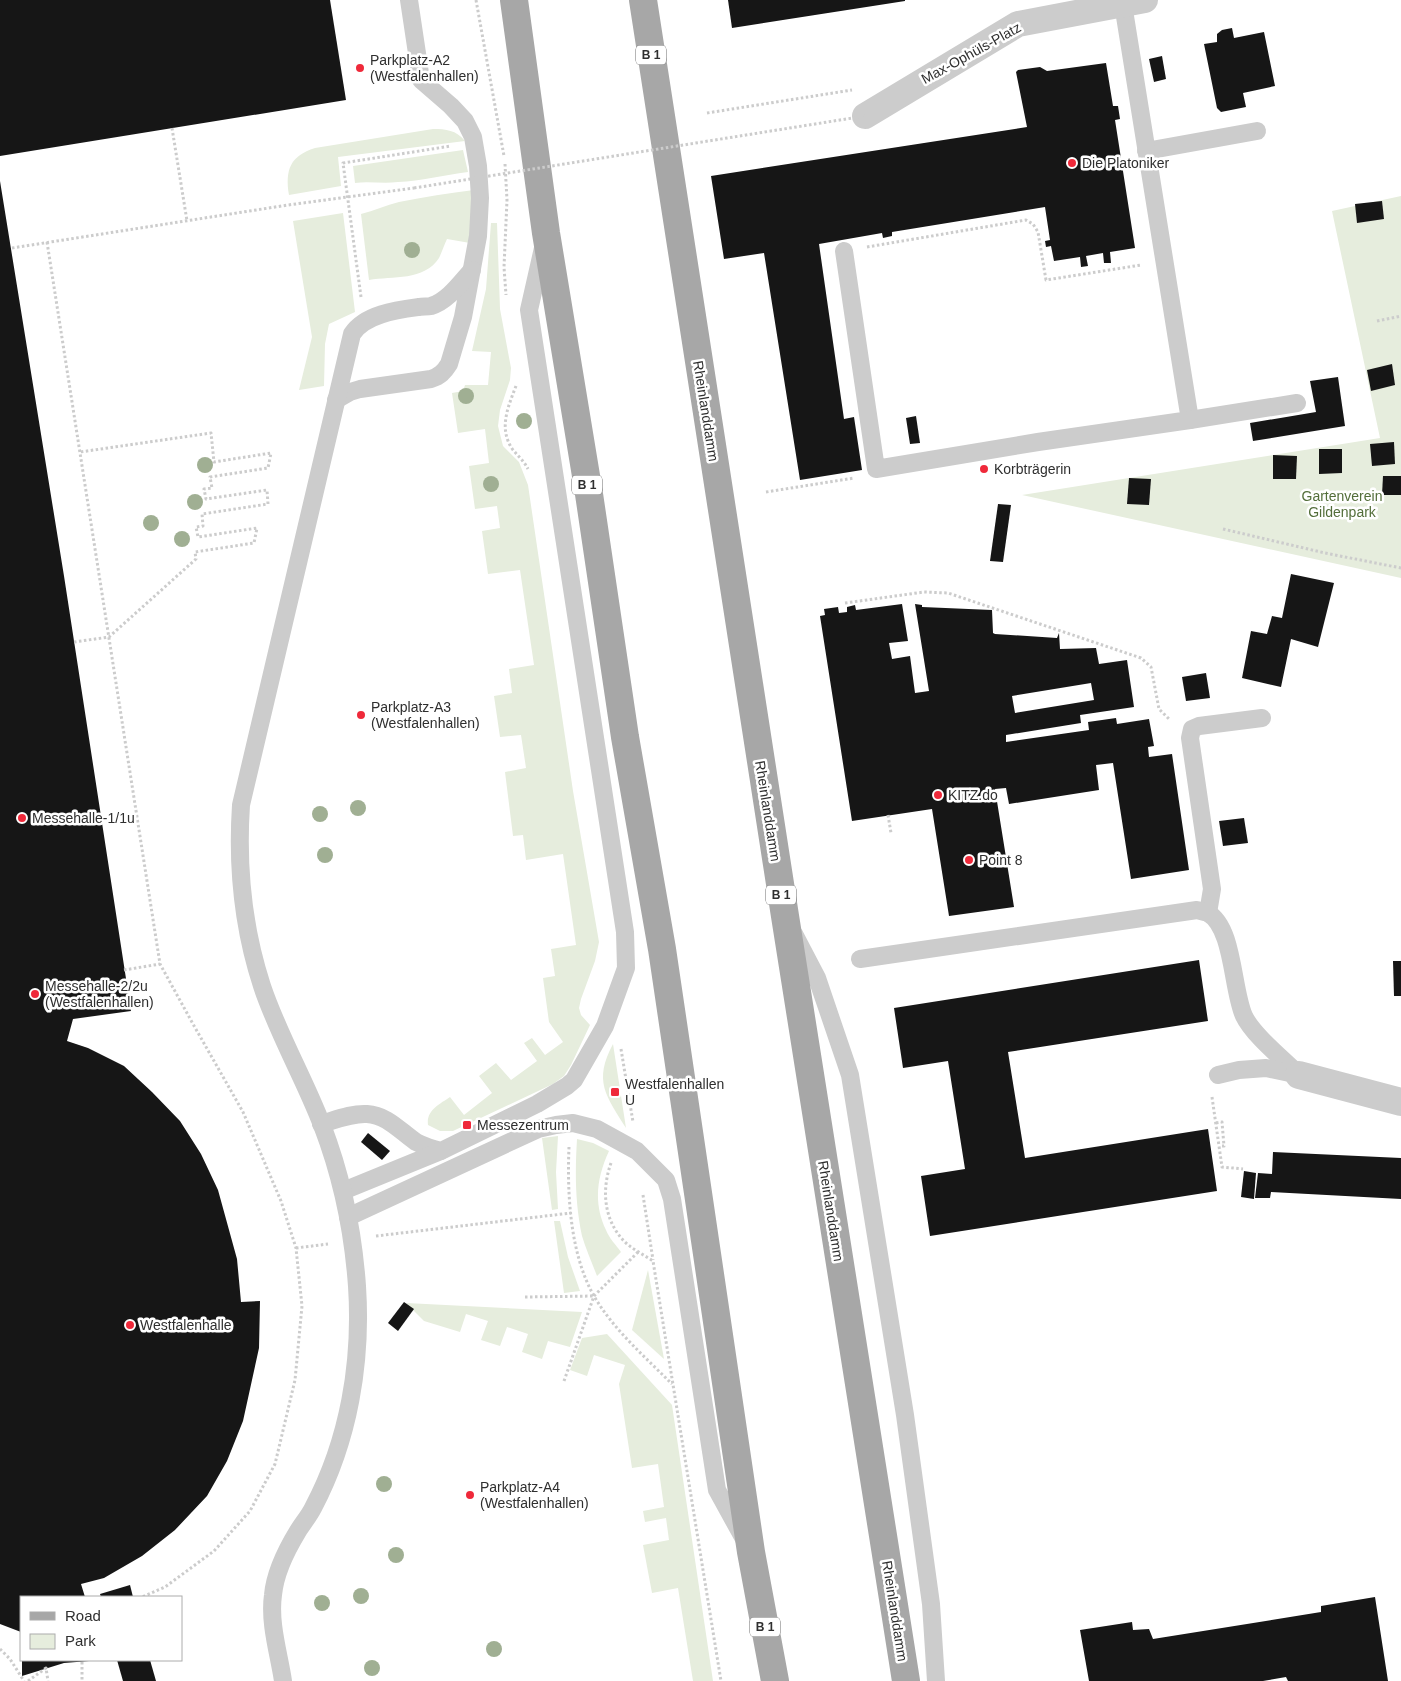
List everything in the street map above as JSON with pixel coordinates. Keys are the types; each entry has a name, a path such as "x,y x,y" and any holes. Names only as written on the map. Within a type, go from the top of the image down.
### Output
{"main road":[{"name":"B 1","path":"514,0 546,233 589,494 625,737 662,949 751,1552 774,1681"},
{"name":"Rheinlanddamm","path":"643,0 906,1681"}],"street":[{"name":"Max-Ophüls-Platz","path":"865,116 1018,24 1134,2"},
{"path":"1299,1074 1401,1102"}],"lane":[{"path":"336,400 360,389 431,379 440,376 449,364 463,317 472,270 480,215 480,190 474,143 471,132 459,113 421,80 409,0"},
{"path":"1134,2 1146,151 1190,420"},
{"path":"1146,151 1257,131"},
{"path":"343,1191 441,1151 537,1104 567,1086 574,1080 606,1026 626,968 625,932 530,310 546,233"},
{"path":"844,251 876,469 1038,442 1296,403"},
{"path":"283,1681 273,1616 273,1594 286,1554 312,1509 335,1458 351,1397 356,1362 357,1285 348,1216 340,1176 292,1054 275,1020 262,985 252,949 245,914 239,844 241,805 352,334 357,326 378,315 431,306 440,302 472,270"},
{"path":"1208,913 1212,889 1190,738 1192,729 1199,726 1262,718"},
{"path":"860,959 1197,910 1208,913 1218,922 1225,936 1244,1017 1252,1028 1299,1074"},
{"path":"785,916 817,978 850,1075 905,1415 931,1604 936,1681"},
{"path":"1218,1075 1239,1070 1266,1068 1299,1074"},
{"path":"321,1124 365,1113 375,1115 391,1122 416,1141 431,1149 441,1151"},
{"path":"348,1216 538,1129 573,1123 597,1128 637,1151 666,1180 672,1198 717,1490 751,1552"}],"path":[{"path":"707,113 855,89"},
{"path":"12,248 288,205 414,188 865,116"},
{"path":"172,128 187,221"},
{"path":"364,322 343,163 474,143"},
{"path":"844,251 1026,220 1033,224 1038,232 1046,280 1164,262"},
{"path":"47,242 160,964 243,1112 282,1201 296,1248 302,1306 296,1380 275,1464 250,1511 214,1551 165,1588 145,1596"},
{"path":"1378,321 1401,316"},
{"path":"74,642 109,637 196,559 195,552 254,543 257,528 198,537 196,527 203,526 202,514 268,504 267,490 206,499 204,489 212,488 210,477 268,468 271,453 214,462 211,433 80,452"},
{"path":"766,492 848,479"},
{"path":"1223,529 1325,553 1401,568"},
{"path":"845,603 924,592 948,593 1140,658 1151,667 1159,709 1190,738"},
{"path":"888,815 891,833"},
{"path":"124,970 160,964"},
{"path":"1212,1095 1222,1167 1243,1169"},
{"path":"1216,1122 1222,1122 1224,1146 1222,1146"},
{"path":"573,1123 569,1143 568,1168 571,1213 577,1254 594,1296 608,1317 672,1384 720,1681"},
{"path":"296,1248 571,1213"},
{"path":"564,1381 594,1296 638,1252"},
{"path":"525,1296 594,1296"},
{"path":"0,1649 10,1659 24,1681"},
{"path":"82,1662 82,1681"},
{"path":"28,1681 46,1668 48,1681"}],"green space":[{"path":"433,129 451,131 458,134 465,141 338,157 341,186 289,195 288,178 291,165 300,155 307,151 315,148"},
{"path":"463,150 468,172 387,183 355,183 353,166"},
{"path":"474,190 470,243 447,239 439,258 425,271 407,276 369,280 361,214 399,202"},
{"name":"Gartenverein Gildenpark","path":"1401,196 1401,578 1022,495 1380,438 1332,211"},
{"path":"343,213 355,312 329,324 325,344 324,386 299,390 312,337 293,221"},
{"path":"491,223 497,223 500,309 511,368 510,380 500,410 498,426 503,446 519,462 528,485 573,791 599,942 595,961 579,1008 581,1015 590,1025 564,1076 553,1084 453,1131 440,1131 428,1125 431,1111 450,1097 464,1115 492,1093 479,1076 496,1063 511,1080 537,1061 524,1043 532,1038 545,1055 563,1042 549,1022 543,978 555,976 551,949 576,945 563,854 526,860 523,835 513,836 505,772 526,768 521,735 500,737 494,696 512,693 509,669 534,665 520,570 488,574 482,531 500,528 497,506 475,509 469,466 489,463 485,429 458,433 452,393 463,391 465,385 488,385 491,352 472,351 486,289"},
{"path":"613,1044 626,1128 604,1088 604,1068"},
{"path":"558,1136 556,1172 558,1209 552,1210 542,1138"},
{"path":"577,1139 593,1143 609,1151 599,1180 599,1210 607,1233 621,1252 597,1276 582,1236 578,1211 576,1188"},
{"path":"554,1221 560,1221 568,1257 580,1291 564,1293"},
{"path":"648,1270 664,1359 632,1330"},
{"path":"406,1303 582,1312 570,1347 548,1341 542,1359 522,1352 528,1334 507,1327 500,1346 481,1340 488,1321 466,1314 460,1332 424,1321"},
{"path":"607,1334 672,1405 713,1681 693,1681 678,1588 652,1593 643,1545 669,1540 666,1518 645,1522 643,1511 664,1507 658,1464 632,1468 619,1384 625,1365 594,1355 587,1376 570,1370 582,1338"}],"building":[{"path":"0,0 330,0 346,100 0,156"},
{"path":"728,0 905,0 905,1 732,28"},
{"path":"1232,28 1234,38 1264,32 1275,86 1243,93 1246,107 1221,112 1217,108 1204,44 1217,42 1217,34 1222,30"},
{"path":"1162,56 1166,79 1154,82 1149,59"},
{"path":"1106,63 1113,106 1118,106 1120,119 1115,120 1135,248 1110,252 1111,263 1104,263 1103,253 1086,256 1088,266 1081,267 1080,257 1054,261 1051,246 1046,247 1045,241 1050,240 1045,207 892,232 892,236 883,238 882,233 819,244 844,419 854,417 862,470 800,480 764,253 724,259 711,176 1027,127 1016,72 1018,70 1040,67 1047,71"},
{"name":"Westfalenhalle","path":"0,181 64,576 131,1011 73,1019 67,1041 88,1048 124,1066 180,1121 201,1154 218,1190 237,1259 241,1302 260,1301 259,1348 243,1421 227,1461 207,1496 175,1530 142,1556 104,1578 81,1584 85,1596 20,1596 20,1632 0,1624"},
{"path":"1382,201 1384,219 1357,223 1355,204"},
{"path":"1392,364 1395,385 1371,391 1367,370"},
{"path":"1338,377 1345,426 1253,441 1250,423 1316,412 1310,381"},
{"path":"916,416 920,443 910,444 906,418"},
{"path":"1394,442 1395,464 1372,466 1370,444"},
{"path":"1319,449 1342,449 1342,473 1319,474"},
{"path":"1273,455 1297,456 1296,479 1273,479"},
{"path":"1383,476 1401,476 1401,495 1382,495"},
{"path":"1129,478 1151,479 1149,505 1127,504"},
{"path":"998,504 1011,505 1003,562 990,561"},
{"path":"1291,574 1334,583 1318,647 1291,639 1281,687 1242,678 1251,631 1267,634 1272,616 1282,618"},
{"path":"902,604 908,641 889,643 892,659 910,656 915,693 929,691 915,604 922,605 922,607 992,610 993,633 995,634 1057,638 1059,633 1060,649 1096,648 1099,664 1127,660 1134,707 1080,715 1081,723 1006,735 1006,742 1089,730 1088,722 1116,718 1117,724 1149,719 1154,746 1148,747 1149,757 1172,754 1189,870 1131,879 1113,763 1096,765 1099,790 1009,804 1006,788 995,789 1014,907 949,916 932,809 852,821 820,616 825,615 824,609 838,607 839,613 847,612 847,607 855,605 856,610","holes":["1091,683 1094,700 1015,713 1012,696"]},
{"path":"1206,673 1210,698 1186,701 1182,677"},
{"path":"1244,818 1248,843 1223,846 1219,821"},
{"path":"1199,960 1208,1021 1008,1052 1025,1158 1208,1129 1217,1191 930,1236 921,1176 965,1169 948,1061 903,1068 894,1008"},
{"path":"1393,961 1401,961 1401,996 1394,996"},
{"path":"368,1133 390,1151 382,1160 361,1142"},
{"path":"1273,1152 1401,1158 1401,1199 1271,1192 1270,1198 1255,1198 1258,1173 1272,1174"},
{"path":"1244,1171 1256,1173 1254,1199 1241,1197"},
{"path":"404,1302 414,1309 398,1331 388,1323"},
{"path":"130,1585 133,1596 101,1596 100,1594"},
{"path":"1375,1597 1388,1681 1288,1681 1286,1677 1263,1681 1089,1681 1080,1630 1132,1622 1133,1630 1149,1629 1153,1639 1321,1612 1321,1606"},
{"path":"22,1661 89,1661 64,1663 22,1676"},
{"path":"117,1661 150,1661 156,1681 123,1681"}],"place":[{"name":"Parkplatz-A2 (Westfalenhallen)","path":"360,68"},
{"name":"Die Platoniker","path":"1072,163"},
{"name":"Korbträgerin","path":"984,469"},
{"name":"Parkplatz-A3 (Westfalenhallen)","path":"361,715"},
{"name":"KITZ.do","path":"938,795"},
{"name":"Messehalle-1/1u","path":"22,818"},
{"name":"Point 8","path":"969,860"},
{"name":"Messehalle-2/2u (Westfalenhallen)","path":"35,994"},
{"name":"Westfalenhallen U","path":"615,1092"},
{"name":"Messezentrum","path":"467,1125"},
{"name":"Westfalenhalle","path":"130,1325"},
{"name":"Parkplatz-A4 (Westfalenhallen)","path":"470,1495"}]}
